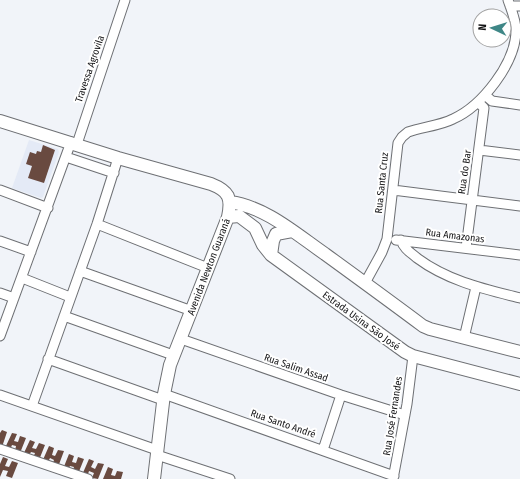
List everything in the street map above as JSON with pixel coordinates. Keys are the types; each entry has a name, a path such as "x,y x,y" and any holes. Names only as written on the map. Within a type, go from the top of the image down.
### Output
{"main road":[{"path":"0,121 118,158 219,187 225,191 230,202 260,210 292,231 423,326 520,352"},
{"name":"Avenida Newton Guaraná","path":"154,479 163,397 168,370 228,217 230,202"},
{"name":"Estrada Usina São José","path":"228,217 239,216 255,228 263,245 271,255 405,352 413,356 520,384"},
{"path":"271,255 272,241 276,234 292,231"}],"street":[{"name":"Travessa Agrovila","path":"0,336 66,157 74,143 125,0"},
{"path":"509,3 520,6"},
{"name":"Rua Santa Cruz","path":"365,283 382,252 387,239 398,146 402,137 408,132 451,120 465,113 485,95 508,61 516,52 516,26 509,3"},
{"path":"485,95 492,101 520,105"},
{"name":"Rua do Bar","path":"466,248 484,108 478,102"},
{"path":"479,150 520,156"},
{"path":"66,157 114,172"},
{"path":"32,406 97,224 118,158"},
{"path":"0,190 48,208"},
{"path":"393,190 520,206"},
{"path":"97,224 208,268"},
{"name":"Rua Amazonas","path":"387,239 520,255"},
{"path":"401,240 403,247 432,268 458,281 520,298"},
{"path":"0,241 31,252"},
{"path":"80,271 192,311"},
{"path":"22,278 70,297"},
{"path":"464,338 476,287"},
{"path":"0,293 14,298"},
{"path":"64,316 173,355"},
{"name":"Rua Salim Assad","path":"180,338 341,395 405,414"},
{"name":"Rua José Fernandes","path":"394,477 413,356"},
{"name":"Rua Santo André","path":"48,359 324,450 394,477"},
{"path":"0,395 230,479"},
{"path":"324,450 341,395"},
{"path":"0,450 83,478"}],"shaded area":[{"path":"29,140 58,149 59,152 43,197 41,198 12,188"}],"building":[{"path":"43,145 55,150 44,183 28,178 32,166 26,164 30,152 36,154 37,151 41,152"},
{"path":"2,430 7,432 2,447 0,446 0,433"},
{"path":"12,433 17,434 14,441 18,442 20,436 26,438 20,453 15,451 16,446 12,445 10,450 5,448"},
{"path":"30,440 35,442 32,448 36,449 39,443 45,445 39,460 33,458 35,453 31,452 28,457 23,455"},
{"path":"49,446 54,448 52,455 55,456 58,450 64,451 58,467 52,465 54,460 50,458 47,464 42,462"},
{"path":"69,454 74,456 72,462 76,463 78,457 84,459 78,474 72,472 74,467 70,466 67,471 63,469"},
{"path":"3,457 8,459 5,466 9,467 12,461 18,463 12,478 6,476 8,471 3,470 0,477 0,464"},
{"path":"89,459 94,461 91,467 95,469 98,463 104,464 98,479 92,478 94,473 89,471 87,477 82,475"},
{"path":"108,467 113,469 111,475 115,476 117,471 123,472 121,479 103,479"}]}
